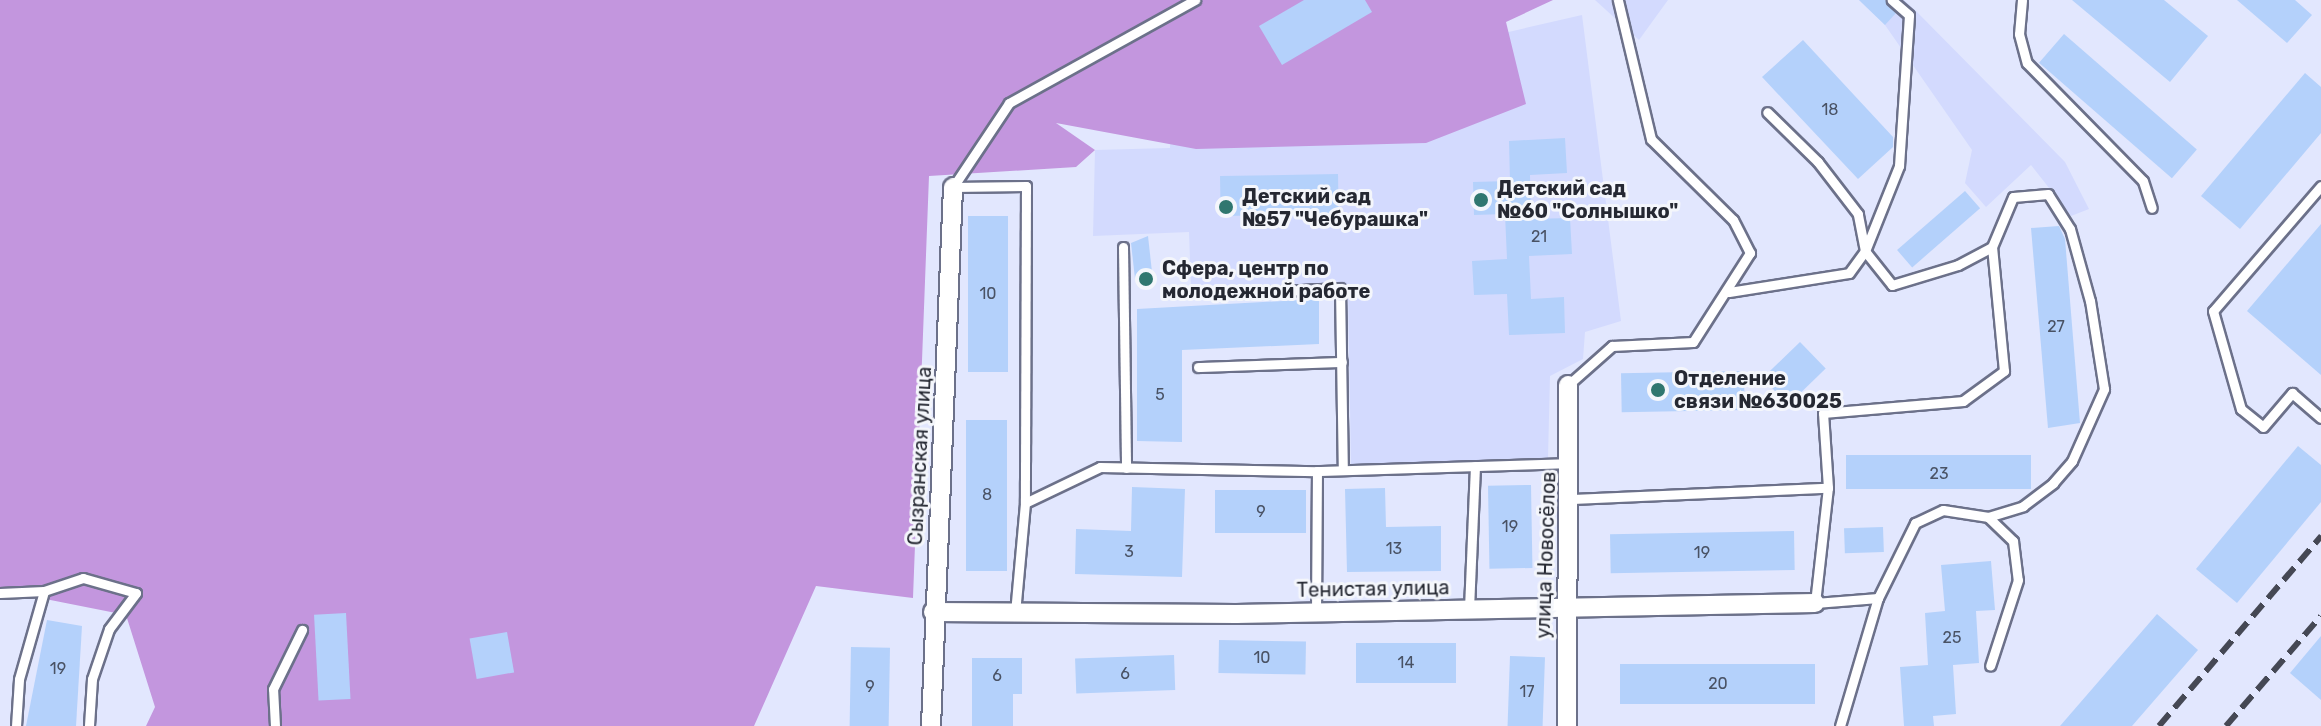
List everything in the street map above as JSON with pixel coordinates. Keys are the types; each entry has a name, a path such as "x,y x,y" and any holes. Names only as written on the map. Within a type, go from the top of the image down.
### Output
{"street":[{"name":"Сызранская улица","path":"931,726 933,612 945,454 953,187"},
{"name":"улица Новосёлов","path":"1567,726 1564,607 1571,499 1568,385"},
{"name":"Тенистая улица","path":"933,612 1316,612 1815,603"}],"lane":[{"path":"953,187 1009,103 1195,0"},
{"path":"1568,385 1612,346 1693,342 1729,292 1750,253 1733,220 1651,139 1618,0"},
{"path":"1729,292 1849,273 1865,251 1899,166 1909,15 1892,0"},
{"path":"2022,0 2019,34 2027,63 2143,181 2152,208"},
{"path":"1767,112 1858,214 1865,251 1892,285 1958,265 1992,247"},
{"path":"953,187 1026,186 1025,503 1015,613"},
{"path":"2321,186 2213,311 2241,409 2263,427 2292,393 2321,418"},
{"path":"1840,726 1878,598 1915,523 1943,510 1988,517 2023,506 2053,483 2072,461 2104,389 2086,287 2070,229 2048,194 2013,197 1992,247 2004,371 1963,401 1823,413 1828,488 1815,603 1878,598"},
{"path":"1123,247 1126,468"},
{"path":"1243,293 1340,288 1343,470"},
{"path":"1198,367 1342,362"},
{"path":"1025,503 1100,467 1317,471 1570,463"},
{"path":"1469,609 1475,466"},
{"path":"1316,612 1317,471"},
{"path":"1571,499 1828,488"},
{"path":"1988,517 2013,541 2018,580 1990,666"},
{"path":"0,593 44,591 83,578 136,593 105,642 92,679 89,726"},
{"path":"16,726 19,679 44,591"},
{"path":"275,726 273,689 302,630"}],"shaded area":[{"path":"0,0 1553,0 1506,22 1526,104 1426,143 1196,149 1056,123 1095,150 1076,167 929,176 913,598 816,586 754,726 146,726 155,707 126,615 0,590"},
{"path":"1595,0 1668,0 1639,40"},
{"path":"1859,0 1904,0 2065,162 2089,209 2071,216 2031,165 1986,207 1965,183 1972,150 1885,25"},
{"name":"Детский сад №60 \"Солнышко\"","path":"1582,15 1621,321 1585,332 1583,359 1550,376 1548,458 1351,467 1348,285 1191,286 1189,232 1093,236 1095,150 1170,148 1171,124 1443,47"}],"building":[{"path":"1304,0 1365,0 1372,12 1282,65 1259,26"},
{"path":"1859,0 1885,0 1896,13 1885,25"},
{"path":"2072,0 2164,0 2208,36 2170,82"},
{"path":"2237,0 2295,0 2312,15 2287,43"},
{"path":"2064,34 2197,149 2172,178 2039,63"},
{"path":"1803,40 1893,137 1893,147 1858,179 1762,77"},
{"path":"2305,73 2321,87 2321,133 2240,229 2201,196"},
{"path":"1565,138 1567,173 1530,175 1531,219 1570,218 1572,254 1529,256 1531,299 1564,297 1565,333 1509,335 1507,294 1474,295 1472,261 1507,259 1505,214 1474,215 1473,182 1510,181 1509,141"},
{"path":"1338,174 1339,214 1221,216 1220,176"},
{"path":"1965,191 1980,208 1912,267 1897,250"},
{"path":"968,216 1008,216 1008,372 968,372"},
{"path":"2321,224 2321,375 2247,311"},
{"path":"2059,226 2065,239 2080,423 2048,428 2031,228"},
{"name":"Сфера, центр по молодежной работе","path":"1148,236 1153,281 1135,279 1131,243"},
{"path":"1319,299 1319,344 1182,350 1182,442 1137,441 1137,309"},
{"path":"1800,342 1826,369 1788,405 1763,378"},
{"path":"1744,371 1745,410 1622,412 1621,373"},
{"path":"966,420 1007,420 1007,571 966,571"},
{"path":"2298,446 2321,465 2321,502 2237,603 2196,569"},
{"path":"1846,455 2031,455 2031,489 1846,489"},
{"path":"1531,485 1532,568 1489,569 1488,486"},
{"path":"1132,487 1185,489 1182,577 1075,574 1076,529 1131,531"},
{"path":"1385,488 1386,527 1441,526 1441,571 1347,572 1345,489"},
{"path":"1215,490 1306,490 1306,533 1215,533"},
{"path":"1883,527 1884,552 1845,553 1844,528"},
{"path":"1794,531 1795,570 1611,573 1610,534"},
{"path":"1991,561 1995,610 1976,611 1979,663 1953,665 1956,714 1933,716 1934,726 1904,726 1900,667 1928,665 1925,613 1945,611 1941,565"},
{"path":"346,613 351,699 319,701 314,615"},
{"path":"2157,614 2198,650 2132,726 2060,726"},
{"path":"47,620 82,626 76,726 26,726"},
{"path":"507,632 514,672 477,679 470,639"},
{"path":"2321,636 2321,700 2290,673"},
{"path":"1219,640 1306,642 1305,675 1218,673"},
{"path":"1356,643 1456,643 1456,683 1356,683"},
{"path":"851,647 890,648 889,726 850,726"},
{"path":"1174,655 1175,690 1076,693 1075,658"},
{"path":"1510,656 1545,657 1543,726 1508,726"},
{"path":"972,658 1022,658 1022,694 1013,694 1013,726 972,726"},
{"path":"1620,664 1815,664 1815,704 1620,704"}],"railway":[{"path":"2159,726 2321,536"},
{"path":"2226,726 2321,616"}],"place":[{"name":"Детский сад №60 \"Солнышко\"","path":"1481,200"},
{"name":"Детский сад №57 \"Чебурашка\"","path":"1226,207"},
{"name":"Сфера, центр по молодежной работе","path":"1146,279"},
{"name":"Отделение связи №630025","path":"1658,390"}]}
